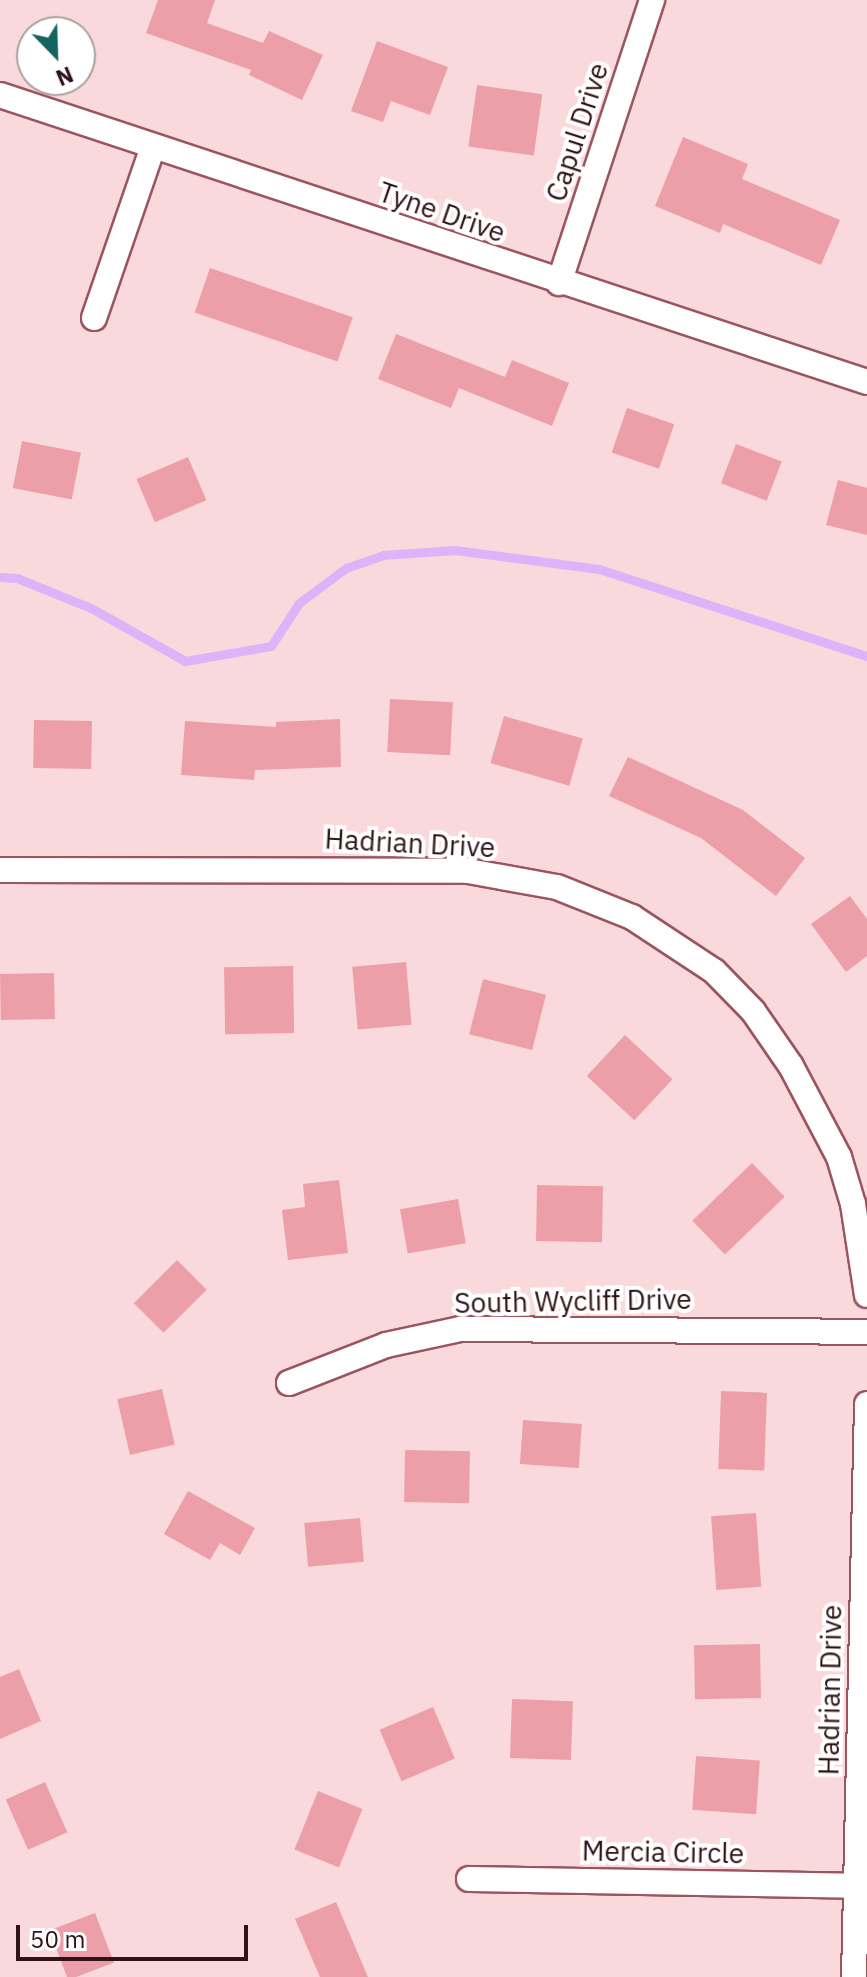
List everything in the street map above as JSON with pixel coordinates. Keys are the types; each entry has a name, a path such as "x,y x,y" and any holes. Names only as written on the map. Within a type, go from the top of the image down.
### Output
{"street":[{"name":"Capul Drive","path":"559,283 652,0"},
{"name":"Tyne Drive","path":"0,95 559,283 867,382"},
{"path":"94,318 153,147"},
{"name":"Hadrian Drive","path":"0,870 468,871 557,887 632,917 714,971 753,1011 791,1066 839,1157 853,1204 867,1295"},
{"name":"South Wycliff Drive","path":"289,1383 386,1345 460,1329 867,1332"},
{"name":"Hadrian Drive","path":"854,1977 867,1404"},
{"name":"Mercia Circle","path":"469,1879 856,1886"}],"building":[{"path":"158,0 215,0 207,23 263,43 269,31 323,55 302,100 249,75 251,70 146,33"},
{"path":"377,41 448,67 430,115 391,101 383,122 351,111"},
{"path":"477,85 542,94 534,156 468,146"},
{"path":"683,137 748,164 742,179 840,220 821,265 723,224 720,233 655,206"},
{"path":"210,268 353,317 337,362 195,312"},
{"path":"396,334 505,377 512,360 569,383 552,426 459,388 451,408 378,379"},
{"path":"627,408 674,424 659,469 612,452"},
{"path":"22,441 81,452 72,500 13,488"},
{"path":"736,444 782,462 767,501 721,483"},
{"path":"188,457 206,500 155,522 136,479"},
{"path":"838,480 867,488 867,535 826,525"},
{"path":"390,699 453,702 450,755 387,752"},
{"path":"504,716 583,739 569,786 490,763"},
{"path":"340,719 341,767 255,770 254,780 181,775 185,721 276,727 276,722"},
{"path":"34,720 92,721 91,769 33,768"},
{"path":"628,757 743,810 805,858 776,896 701,838 609,796"},
{"path":"850,896 867,919 867,956 846,972 811,924"},
{"path":"406,962 411,1025 358,1029 352,967"},
{"path":"293,966 294,1033 225,1034 224,967"},
{"path":"54,973 55,1019 1,1020 0,974"},
{"path":"483,979 546,995 532,1050 469,1034"},
{"path":"625,1035 673,1079 634,1120 587,1076"},
{"path":"752,1163 785,1197 725,1254 692,1221"},
{"path":"339,1180 348,1253 288,1260 282,1210 305,1207 303,1184"},
{"path":"537,1185 603,1186 602,1242 536,1241"},
{"path":"458,1199 466,1243 408,1254 400,1209"},
{"path":"177,1260 207,1290 164,1333 134,1303"},
{"path":"162,1389 175,1445 130,1455 117,1399"},
{"path":"721,1391 767,1393 764,1471 718,1469"},
{"path":"523,1420 582,1424 579,1468 520,1464"},
{"path":"405,1450 470,1451 469,1503 404,1502"},
{"path":"188,1491 255,1528 240,1555 220,1543 210,1560 164,1534"},
{"path":"756,1513 761,1587 716,1590 711,1516"},
{"path":"360,1518 364,1562 308,1567 304,1523"},
{"path":"760,1644 761,1698 695,1699 694,1645"},
{"path":"19,1669 41,1721 0,1739 0,1677"},
{"path":"512,1699 573,1701 571,1760 510,1758"},
{"path":"433,1707 455,1759 401,1781 380,1730"},
{"path":"696,1756 760,1760 756,1814 692,1810"},
{"path":"45,1782 67,1832 28,1850 6,1799"},
{"path":"318,1791 363,1809 339,1867 294,1849"},
{"path":"336,1902 368,1977 320,1977 295,1919"},
{"path":"95,1913 114,1962 76,1977 67,1977 49,1931"}],"waterway":[{"path":"0,577 17,578 91,608 185,661 271,646 299,603 346,568 383,555 455,550 599,569 867,656"}]}
